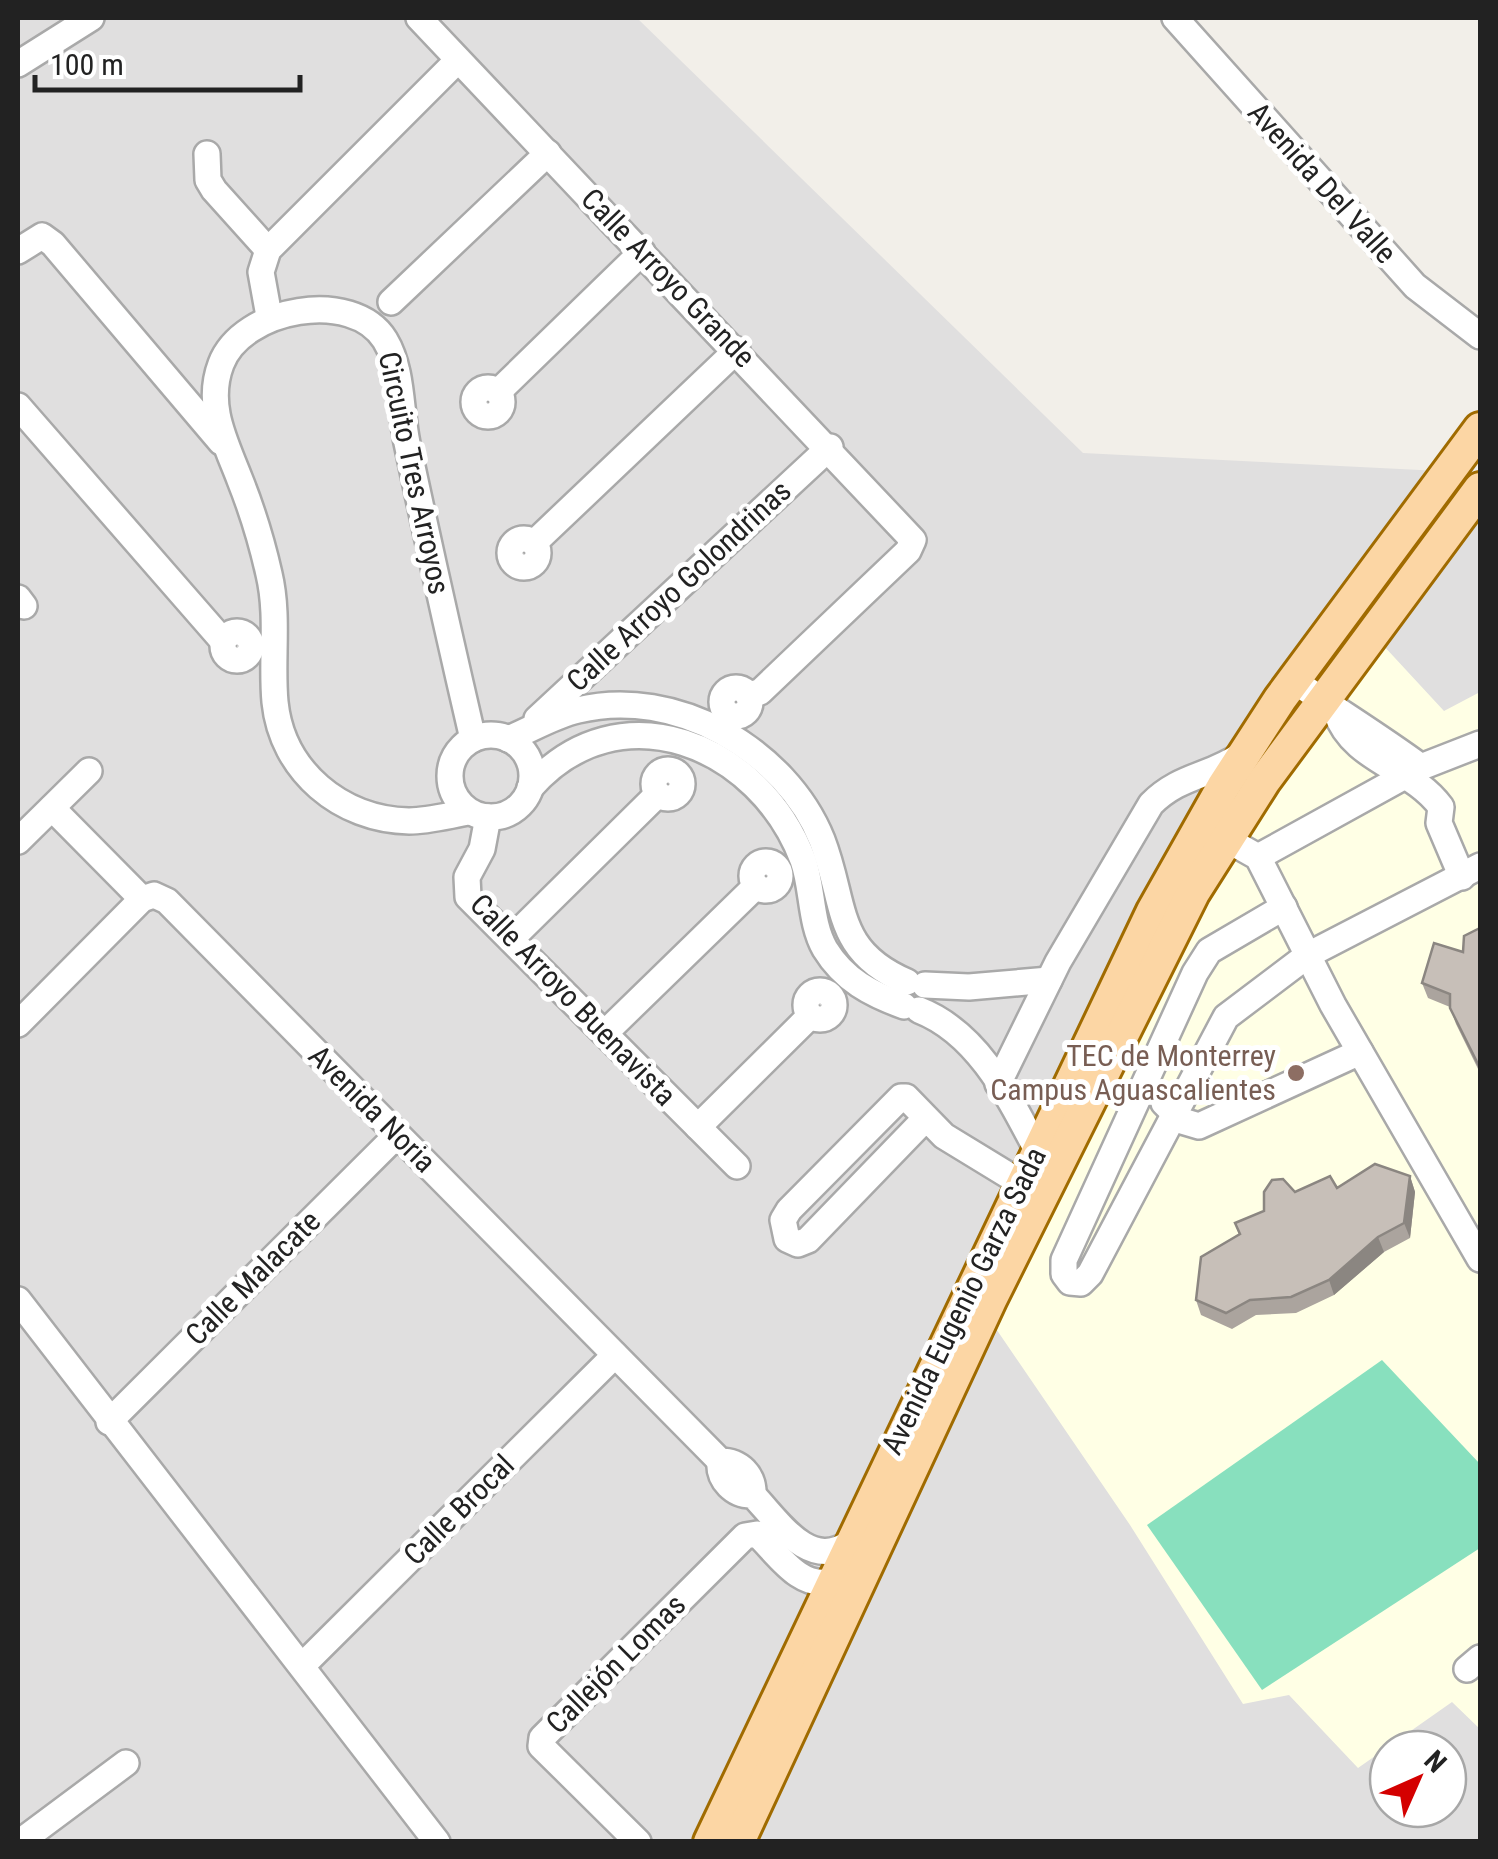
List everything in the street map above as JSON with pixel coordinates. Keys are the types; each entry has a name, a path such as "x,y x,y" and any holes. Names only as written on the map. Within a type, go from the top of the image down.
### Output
{"main road":[{"name":"Avenida Eugenio Garza Sada","path":"710,1842 848,1544 1153,911 1244,754 1293,680 1480,429"},
{"name":"Avenida Eugenio Garza Sada","path":"738,1842 991,1298 1159,955 1226,839 1330,707 1480,490"}],"street":[{"path":"18,64 91,18"},
{"name":"Calle Arroyo Grande","path":"419,18 913,540 908,551 760,692 748,696"},
{"name":"Avenida Del Valle","path":"1174,18 1414,286 1480,336"},
{"path":"176,392 207,380 241,334 269,316 262,272 268,250 458,60"},
{"path":"391,302 548,153"},
{"path":"208,154 208,180 214,190 268,250"},
{"path":"18,251 42,236 53,244 221,442 240,478 270,575 275,705 282,733 297,765 342,806 384,819 413,821 508,814 551,765 606,736 651,735 700,749 732,766 761,793 785,824 803,860 823,946 868,992 914,996 954,986 1049,980"},
{"path":"498,392 642,252"},
{"name":"Circuito Tres Arroyos","path":"269,316 346,311 368,321 384,338 396,363 407,442 473,738"},
{"path":"534,543 736,350"},
{"path":"221,364 216,396 221,442"},
{"path":"18,406 223,642"},
{"name":"Calle Arroyo Golondrinas","path":"519,733 830,448"},
{"path":"589,669 590,692 605,706"},
{"path":"1284,908 1209,951 1064,1260 1064,1274 1070,1282 1081,1283 1090,1274 1226,1017 1308,955 1471,872 1439,823 1441,807 1414,771 1354,718 1330,707 1293,680"},
{"path":"479,814 452,792 449,778 457,751 473,738 519,733 580,709 605,706 693,718 732,735 764,760 795,794 820,836 854,946 977,1052 1036,1150"},
{"path":"519,733 528,760 530,788"},
{"path":"1258,857 1414,771 1480,744"},
{"path":"998,1084 1049,980 1151,804 1172,783 1220,768 1244,754"},
{"path":"18,841 89,771"},
{"path":"512,938 658,794"},
{"name":"Avenida Noria","path":"52,808 142,898 154,895 166,901 720,1461 726,1483 742,1495 753,1495 808,1548 833,1552 848,1544"},
{"name":"Calle Arroyo Buenavista","path":"479,814 482,849 464,888 737,1166"},
{"path":"1226,839 1258,857 1360,1052 1480,1259"},
{"path":"605,1033 756,886"},
{"path":"18,1024 142,898"},
{"path":"946,1022 940,1003 954,986"},
{"path":"698,1127 810,1016"},
{"path":"1145,1084 1173,1112 1199,1126 1360,1052"},
{"path":"926,1118 808,1240 798,1244 787,1239 782,1220 789,1210 896,1099 906,1097 944,1136 1021,1183"},
{"name":"Calle Malacate","path":"109,1422 397,1135"},
{"path":"18,1300 438,1842"},
{"name":"Calle Brocal","path":"303,1665 615,1355"},
{"name":"Callejón Lomas","path":"638,1842 540,1742 752,1533 803,1579 816,1584 832,1581"},
{"path":"20,1842 126,1763"}],"shaded area":[{"path":"18,18 637,18 1083,453 1480,473 1480,1841 18,1841"},
{"name":"TEC de Monterrey Campus Aguascalientes","path":"1382,644 1444,711 1480,692 1480,1729 1452,1702 1414,1729 1368,1729 1368,1761 1358,1768 1289,1695 1243,1704 1130,1525 988,1317 1237,830"}],"green space":[{"path":"1382,1360 1480,1464 1480,1548 1262,1690 1147,1525"}],"building":[{"path":"1480,928 1480,1068 1450,1008 1450,994 1422,983 1434,943 1463,952 1464,936"},
{"path":"1375,1164 1410,1176 1404,1223 1378,1237 1329,1280 1291,1297 1250,1300 1226,1313 1196,1300 1201,1257 1240,1234 1235,1223 1264,1211 1264,1192 1272,1180 1283,1179 1295,1192 1330,1176 1337,1188"}],"place":[{"name":"TEC de Monterrey Campus Aguascalientes","path":"1296,1073"}]}
